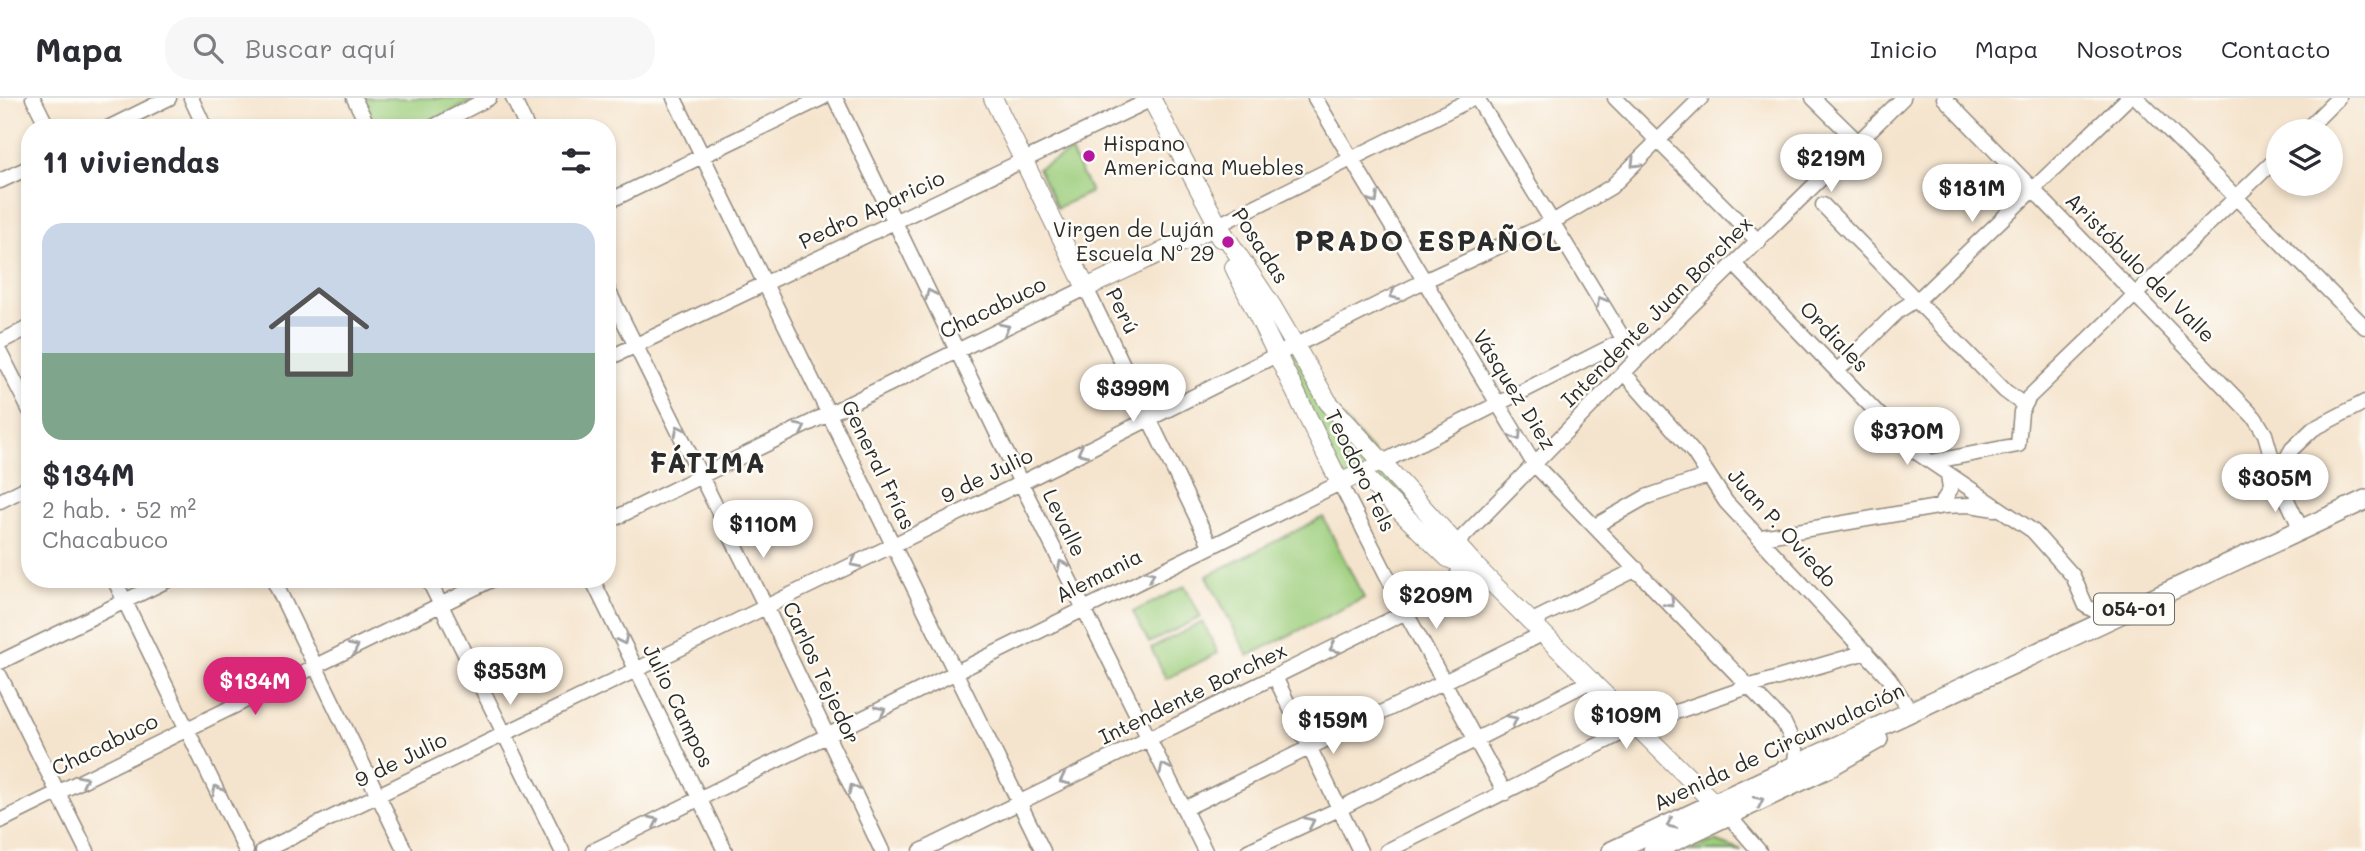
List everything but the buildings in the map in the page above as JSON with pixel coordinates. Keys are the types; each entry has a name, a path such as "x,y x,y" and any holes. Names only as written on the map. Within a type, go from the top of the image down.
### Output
{"highway":[{"name":"Avenida de Circunvalación","path":"1612,851 2365,500"},
{"name":"Avenida de Circunvalación","path":"1653,851 1824,770 1966,687"}],"main road":[{"name":"Perú","path":"993,98 1086,288"},
{"name":"Posadas","path":"1152,98 1277,353"},
{"name":"Posadas","path":"1216,226 1294,344 1328,402 1483,574 1638,725 1712,804 1729,816"},
{"name":"Chacabuco","path":"1086,288 1216,226"},
{"name":"Teodoro Fels","path":"1277,353 1340,483"},
{"name":"Alemania","path":"1340,483 1361,473"},
{"path":"1361,473 1456,563 1483,574"}],"street":[{"path":"33,98 44,119"},
{"path":"126,119 169,98"},
{"path":"191,98 201,119"},
{"path":"354,98 364,119"},
{"path":"448,119 489,98"},
{"path":"513,98 523,119"},
{"name":"General Frías","path":"674,98 1043,851"},
{"path":"616,198 822,98"},
{"name":"Levalle","path":"835,98 1021,483 1205,851"},
{"name":"Pedro Aparicio","path":"616,354 1024,162 1152,98"},
{"name":"Vásquez Diez","path":"1315,98 1534,464 1751,686 1792,736 1795,766"},
{"path":"1475,98 1554,221 1624,340 1639,357"},
{"name":"Chacabuco","path":"1216,226 1475,98"},
{"path":"1615,98 1759,242"},
{"name":"9 de Julio","path":"263,851 1021,483 1294,344 1554,221 1602,195 1701,98"},
{"path":"1813,98 1858,142"},
{"name":"Intendente Juan Borchex","path":"1456,544 1639,357 1903,98"},
{"name":"Aristóbulo del Valle","path":"1944,98 2255,418 2265,434 2278,479 2301,529"},
{"path":"1838,370 1896,312 1916,300 2128,98"},
{"path":"2137,98 2365,327"},
{"path":"2317,119 2339,98"},
{"path":"1931,462 2018,445 2024,405 2029,397 2266,169"},
{"path":"0,181 21,171"},
{"path":"1823,205 2005,391 2024,405"},
{"name":"Ordiales","path":"1735,265 1899,436 1931,462 2033,531 2073,576 2086,606"},
{"name":"Chacabuco","path":"616,518 1086,288"},
{"name":"Perú","path":"1086,288 1210,545"},
{"name":"Carlos Tejedor","path":"616,305 702,475 882,851"},
{"path":"0,342 21,332"},
{"name":"Alemania","path":"1361,473 1498,407 1624,340"},
{"path":"0,352 21,393"},
{"name":"Juan P. Oviedo","path":"1624,373 1681,438 1726,502 1762,537 1889,678 1910,711"},
{"path":"2278,479 2292,449 2313,429 2365,402"},
{"path":"1940,506 1950,490 1948,474"},
{"path":"1595,526 1646,497 1708,476"},
{"name":"Alemania","path":"593,851 1340,483"},
{"name":"Teodoro Fels","path":"1340,483 1406,613 1505,793"},
{"path":"0,501 21,490"},
{"path":"1762,537 1940,506 1970,505 2002,511"},
{"path":"1451,590 1457,578 1456,544"},
{"path":"1184,809 1445,682 1637,569"},
{"name":"Intendente Borchex","path":"921,851 1483,574"},
{"path":"119,588 246,851"},
{"path":"0,662 152,588"},
{"path":"277,588 405,851"},
{"path":"432,588 562,851"},
{"name":"Chacabuco","path":"0,821 476,588"},
{"name":"Julio Campos","path":"597,588 725,851"},
{"path":"2083,633 2086,606 2111,620"},
{"path":"1387,851 1638,725 1751,686 1866,652"},
{"path":"0,676 87,851"},
{"path":"1275,677 1360,851"},
{"path":"1248,851 1339,809 1593,680"},
{"path":"1729,816 1759,851"}],"green space":[{"path":"360,98 479,98 437,119 370,119"},
{"path":"1071,152 1091,192 1057,208 1038,168"},
{"path":"1231,246 1328,402 1456,544 1456,563 1361,474 1340,483"},
{"path":"1323,517 1364,598 1248,656 1207,576"},
{"path":"1185,586 1201,617 1149,643 1133,612"},
{"path":"1203,622 1218,653 1166,679 1151,648"},
{"path":"1715,841 1742,851 1686,851"}],"place":[{"name":"Hispano Americana Muebles","path":"1089,156"},
{"name":"Virgen de Luján Escuela Nº 29","path":"1228,242"}],"district":[{"name":"PRADO ESPAÑOL","path":"1429,241"},
{"name":"FÁTIMA","path":"708,463"}]}
